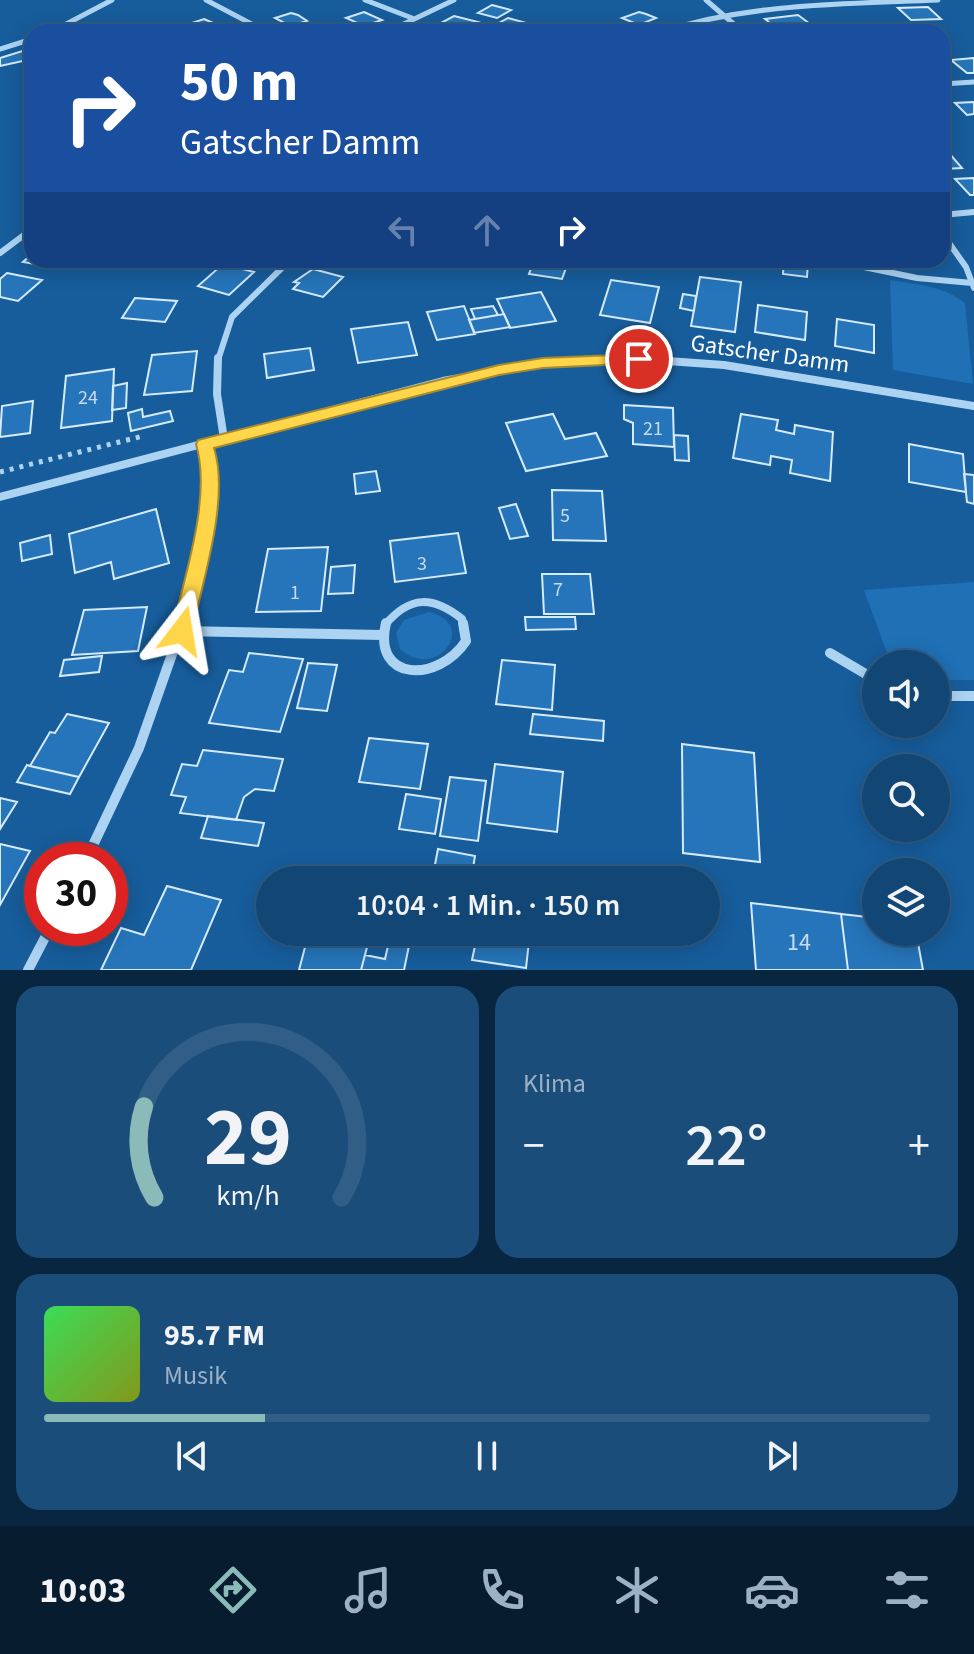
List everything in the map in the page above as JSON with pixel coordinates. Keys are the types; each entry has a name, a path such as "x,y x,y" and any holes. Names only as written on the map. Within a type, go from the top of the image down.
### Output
{"street":[{"path":"66,24 112,0"},
{"path":"206,0 252,24"},
{"path":"365,0 412,18"},
{"path":"401,24 454,0"},
{"path":"706,0 733,24"},
{"path":"685,24 719,13 938,0"},
{"path":"0,49 24,42"},
{"path":"950,84 974,82"},
{"path":"950,214 974,212"},
{"path":"0,253 24,235"},
{"path":"869,268 973,285 966,267 950,244"},
{"path":"224,439 216,401 224,334 230,319 282,268"},
{"name":"Gatscher Damm","path":"0,497 443,381 543,363 589,360 724,365 974,406"},
{"path":"95,842 147,732 182,631 204,529 210,481 210,461 204,444"},
{"path":"430,601 443,604 462,619 466,641 461,653 440,669 412,671 389,657 383,647 382,635 385,624 403,606 430,601"},
{"path":"182,631 350,637 382,635"},
{"path":"830,653 862,672"},
{"path":"950,696 974,696"},
{"path":"28,970 41,946"}],"shaded area":[{"path":"890,280 939,289 965,303 973,384 893,370"},
{"path":"974,582 974,680 950,680 950,650 886,650 864,590"},
{"path":"429,612 444,618 451,627 452,638 438,655 427,659 414,657 400,649 396,633 404,620"}],"building":[{"path":"492,5 511,10 497,18 478,13"},
{"path":"928,7 941,19 911,20 898,8"},
{"path":"364,12 382,20 360,24 346,18"},
{"path":"639,12 656,18 637,24 622,18"},
{"path":"291,13 307,21 286,24 275,18"},
{"path":"798,15 810,24 771,24 765,19"},
{"path":"454,16 478,22 474,24 439,24"},
{"path":"508,18 530,24 503,24 499,23"},
{"path":"204,19 216,24 189,24"},
{"path":"24,51 24,61 0,66 0,58"},
{"path":"974,58 974,73 967,73 951,60"},
{"path":"974,102 974,114 967,115 955,103"},
{"path":"950,154 962,168 950,169"},
{"path":"974,178 974,195 970,195 955,179"},
{"path":"218,268 254,272 229,295 198,286"},
{"path":"531,268 566,268 562,279 529,274"},
{"path":"783,268 808,268 807,277 783,274"},
{"path":"313,269 343,277 323,297 293,289 299,283 294,282"},
{"path":"7,273 42,280 18,301 0,297 0,279"},
{"path":"700,277 741,282 735,332 691,326"},
{"path":"611,280 659,287 650,323 600,315"},
{"path":"541,292 556,321 510,328 497,299"},
{"path":"683,294 696,296 694,311 680,308"},
{"path":"135,298 177,301 165,322 122,318"},
{"path":"758,305 807,312 805,340 755,332"},
{"path":"464,306 475,334 437,340 427,312"},
{"path":"493,306 498,315 475,319 471,309"},
{"path":"504,314 510,327 474,333 469,320"},
{"path":"837,319 874,325 874,353 835,346"},
{"path":"408,322 417,355 358,363 351,329"},
{"path":"310,348 314,370 267,378 264,354"},
{"path":"197,351 192,391 144,395 152,355"},
{"path":"114,369 112,421 61,428 66,376"},
{"path":"127,383 126,408 112,410 113,386"},
{"path":"33,401 30,433 0,437 2,406"},
{"path":"624,405 673,408 674,447 633,444 633,423 624,419"},
{"path":"142,409 143,417 170,411 173,421 131,431 128,413"},
{"path":"553,414 565,439 596,433 607,456 526,471 506,423"},
{"path":"741,414 778,420 776,430 794,434 795,425 833,432 830,481 790,473 792,460 771,456 770,465 733,458"},
{"path":"674,435 688,436 689,461 675,460"},
{"path":"909,444 963,454 966,492 909,482"},
{"path":"376,471 380,491 356,494 354,474"},
{"path":"964,474 974,475 974,504 967,502"},
{"path":"552,490 602,491 606,541 553,540"},
{"path":"516,504 528,536 510,539 499,508"},
{"path":"156,509 169,563 114,579 111,562 75,573 69,534"},
{"path":"458,533 466,573 395,582 390,541"},
{"path":"50,535 52,554 22,561 20,543"},
{"path":"328,547 321,611 256,612 268,549"},
{"path":"355,565 353,593 328,594 331,567"},
{"path":"542,574 590,574 594,614 544,614"},
{"path":"147,607 138,651 72,655 84,610"},
{"path":"525,617 575,617 576,629 526,630"},
{"path":"249,653 303,659 280,732 209,723 229,670 243,672"},
{"path":"102,656 99,672 60,676 64,660"},
{"path":"502,660 555,665 552,710 496,704"},
{"path":"308,663 337,665 327,711 297,708"},
{"path":"67,714 109,723 79,777 30,766 50,732 55,733"},
{"path":"533,714 604,721 603,741 530,734"},
{"path":"369,738 428,744 420,789 359,782"},
{"path":"682,744 754,753 760,862 683,853"},
{"path":"203,750 283,759 274,791 255,789 244,797 236,820 180,813 186,797 171,795 182,764 197,766"},
{"path":"495,764 563,772 557,832 487,823"},
{"path":"27,765 79,777 70,794 17,782"},
{"path":"450,777 486,781 478,841 440,836"},
{"path":"406,794 441,799 435,834 399,829"},
{"path":"0,798 17,802 0,829"},
{"path":"208,816 264,823 258,846 201,838"},
{"path":"0,844 24,850 24,862 0,905"},
{"path":"438,849 475,856 473,866 435,866"},
{"path":"167,886 221,900 191,970 101,970 112,946 128,946 128,930 144,935"},
{"path":"751,903 841,914 848,970 756,970"},
{"path":"841,914 862,916 862,946 919,946 923,970 848,970"},
{"path":"305,946 367,946 361,970 299,970"},
{"path":"388,946 409,946 404,970 361,970 365,955 385,959"},
{"path":"475,946 528,946 526,968 472,960"}],"route":[{"path":"182,631 204,529 210,481 210,461 204,444 443,381 499,370 543,363 639,359"}]}
